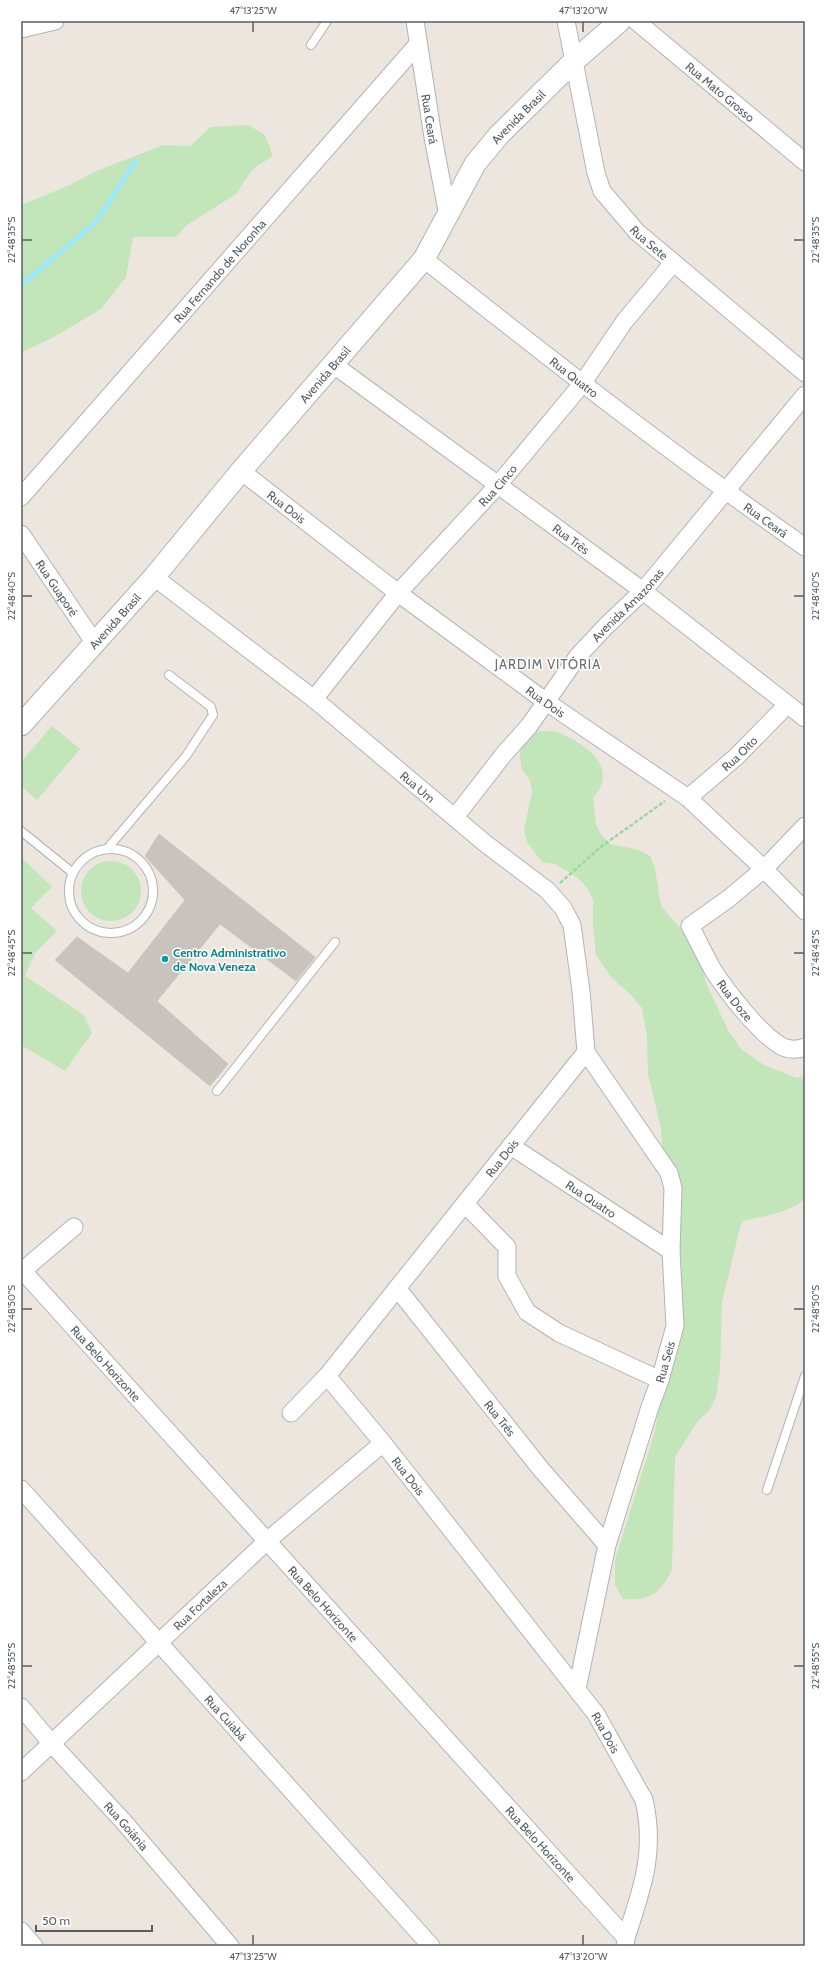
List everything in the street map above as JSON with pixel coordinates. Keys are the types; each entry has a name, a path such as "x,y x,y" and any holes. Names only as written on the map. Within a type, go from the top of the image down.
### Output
{"street":[{"path":"21,30 54,21"},
{"name":"Rua Ceará","path":"415,21 432,137 448,216"},
{"name":"Rua Sete","path":"566,21 596,173 602,191 637,232 805,373"},
{"name":"Avenida Brasil","path":"21,725 154,577 241,471 424,259 448,216 454,200 475,164 499,135 574,62 620,21"},
{"name":"Rua Mato Grosso","path":"636,21 805,162"},
{"name":"Rua Fernando de Noronha","path":"21,496 418,44"},
{"name":"Rua Quatro","path":"424,259 582,384 726,492"},
{"name":"Rua Cinco","path":"314,699 398,593 498,485 582,384 624,322 673,263"},
{"name":"Rua Três","path":"334,365 643,591 805,718"},
{"name":"Avenida Amazonas","path":"455,817 504,754 529,726 545,701 578,656 606,626 643,591 805,395"},
{"name":"Rua Dois","path":"241,471 398,593 545,701 683,795 764,869 805,911"},
{"name":"Rua Ceará","path":"726,492 805,547"},
{"name":"Rua Guaporé","path":"21,534 94,642"},
{"name":"Rua Um","path":"154,577 314,699 486,844 550,893 563,908 572,925 581,992 586,1052"},
{"name":"Rua Oito","path":"683,795 736,757 787,705"},
{"path":"764,869 805,826"},
{"name":"Rua Doze","path":"764,869 728,899 690,926 714,970 738,1003 764,1031 782,1047 792,1050 804,1048"},
{"name":"Rua Dois","path":"586,1052 327,1376 383,1443 577,1689 600,1720 644,1800 647,1813 649,1842 647,1869 626,1942"},
{"name":"Rua Seis","path":"577,1689 607,1545 650,1407 660,1380 674,1326 671,1251 673,1188 669,1174 586,1052"},
{"name":"Rua Quatro","path":"511,1146 671,1251"},
{"path":"465,1204 507,1247 506,1276 528,1312 559,1333 660,1380"},
{"path":"21,1271 74,1227"},
{"name":"Rua Belo Horizonte","path":"21,1271 267,1540 626,1942"},
{"name":"Rua Três","path":"397,1288 540,1468 607,1545"},
{"path":"291,1413 327,1376"},
{"name":"Rua Fortaleza","path":"21,1772 267,1540 383,1443"},
{"name":"Rua Cuiabá","path":"21,1489 431,1946"},
{"name":"Rua Goiânia","path":"21,1707 52,1744 123,1821 230,1946"},
{"path":"21,1931 34,1946"}],"lane":[{"path":"311,45 327,21"},
{"path":"107,849 186,756 213,715 211,707 169,675"},
{"path":"21,831 73,873"},
{"path":"107,849 121,850 133,855 144,864 154,889 152,902 147,914 137,924 126,931 112,933 99,931 86,925 76,914 70,901 69,886 73,873 82,861 94,853 107,849"},
{"path":"217,1091 335,942"},
{"path":"767,1490 805,1376"}],"path":[{"path":"550,893 602,846 683,795"}],"green space":[{"path":"248,125 265,135 273,156 253,169 236,194 187,225 176,237 133,237 126,277 101,309 54,337 22,352 21,354 21,205 70,185 94,172 163,145 190,146 211,127"},
{"path":"52,726 80,749 37,800 21,786 21,762"},
{"path":"551,731 559,733 581,744 595,757 600,764 602,772 602,780 599,789 593,798 596,825 602,836 610,844 639,850 650,856 655,868 661,906 696,946 704,972 705,981 728,1030 741,1049 764,1065 797,1078 805,1075 805,1199 790,1208 768,1216 743,1221 740,1227 722,1303 720,1370 716,1397 709,1411 698,1421 675,1457 672,1569 659,1590 648,1597 641,1599 623,1599 615,1585 615,1560 655,1431 660,1399 663,1338 681,1268 679,1229 662,1147 661,1128 648,1074 647,1036 642,1008 630,994 611,977 596,955 593,927 593,900 588,889 578,878 555,864 542,862 527,842 524,830 532,792 530,780 522,770 520,756 521,742 529,732"},
{"path":"21,857 52,887 31,908 57,931 35,953 25,976 84,1015 92,1033 65,1071 21,1045"},
{"path":"105,861 117,861 128,866 136,874 141,885 139,903 128,916 117,921 105,921 94,916 86,908 81,897 81,885 86,874 94,866"}],"building":[{"name":"Centro Administrativo de Nova Veneza","path":"159,834 315,957 296,981 220,924 157,1001 228,1064 210,1086 55,960 77,937 128,973 185,900 145,856"}],"waterway":[{"path":"21,285 96,222 136,161"}],"place":[{"name":"Centro Administrativo de Nova Veneza","path":"165,959"}],"district":[{"name":"JARDIM VITÓRIA","path":"548,664"}]}
